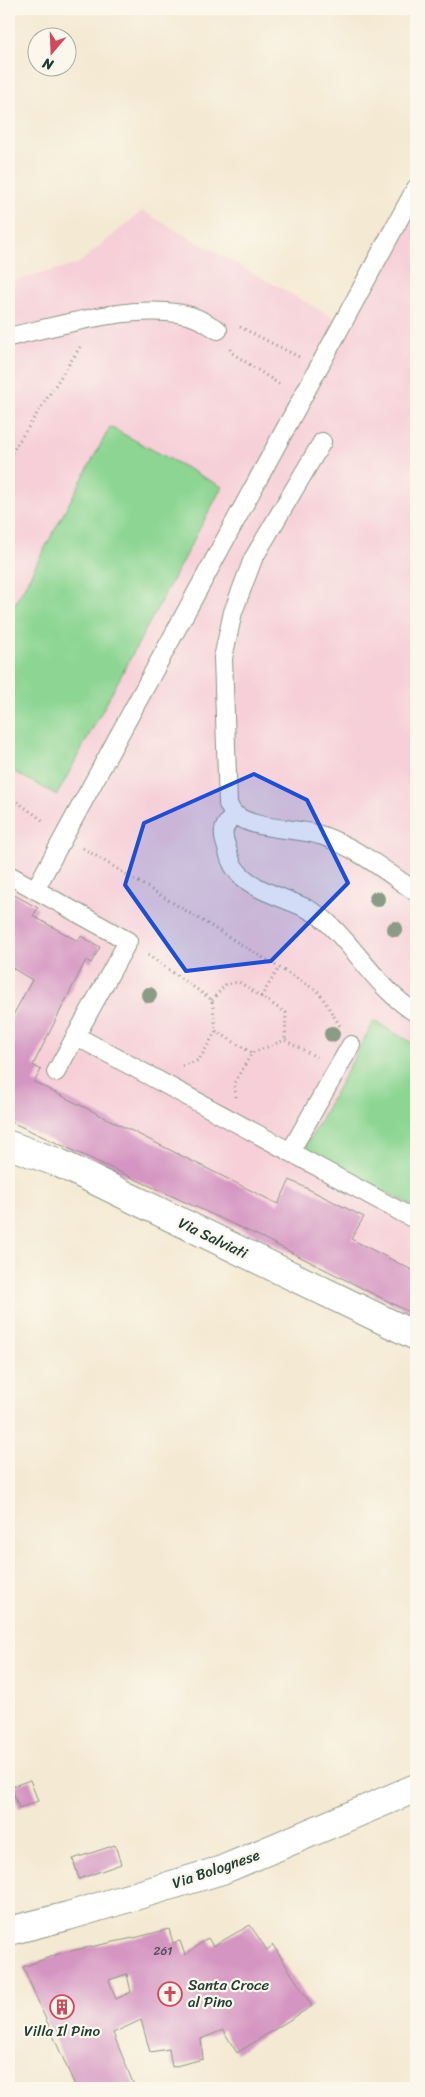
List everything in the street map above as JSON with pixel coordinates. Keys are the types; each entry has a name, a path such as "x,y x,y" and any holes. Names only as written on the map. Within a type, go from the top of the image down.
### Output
{"main road":[{"name":"Via Salviati","path":"9,1145 59,1163 416,1336"},
{"name":"Via Bolognese","path":"9,1931 68,1916 222,1870 416,1788"}],"lane":[{"path":"35,890 416,188"},
{"path":"9,337 100,316 145,313 185,314 218,330"},
{"path":"322,442 253,559 232,612 223,658 228,804 235,815 251,823 298,830 324,837 363,856 416,892"},
{"path":"235,815 227,822 224,829 224,838 232,865 244,880 310,910 328,922 381,984 402,1004 416,1013"},
{"path":"9,876 128,941 56,1072"},
{"path":"76,1036 416,1220"},
{"path":"290,1152 351,1045"}],"path":[{"path":"9,457 100,316"},
{"path":"301,398 232,352 218,330 236,325 318,366"},
{"path":"9,796 65,837 319,992 351,1045"},
{"path":"128,941 212,1000 216,1030 199,1060 150,1076"},
{"path":"261,996 279,968"},
{"path":"212,1000 226,984 239,982 286,1013 285,1040"},
{"path":"216,1030 252,1053"},
{"path":"239,1124 234,1083 252,1053 285,1040"},
{"path":"285,1040 337,1069"}],"highlighted area":[{"path":"254,774 307,800 348,883 271,961 186,971 125,885 144,823"}],"shaded area":[{"path":"416,170 416,1315 9,1121 9,282 78,264 142,211 336,319"}],"green space":[{"path":"110,427 222,487 57,795 9,769 9,615"},
{"path":"374,1021 416,1045 416,1208 305,1148"}],"building":[{"path":"9,892 38,908 33,916 78,941 81,936 100,947 91,963 86,960 33,1065 41,1070 34,1082 278,1204 290,1180 364,1217 351,1239 416,1272 416,1307 413,1314 261,1237 9,1121 9,1020 32,980 9,966"},
{"path":"30,1780 38,1801 19,1808 11,1787"},
{"path":"115,1845 121,1864 79,1879 73,1859"},
{"path":"250,1925 267,1950 273,1945 312,2006 237,2053 223,2030 201,2039 203,2059 172,2067 169,2049 150,2052 141,2020 113,2033 135,2088 76,2088 23,1967 61,1953 169,1929 173,1943 180,1941 185,1955 208,1938 213,1946","holes":["127,1974 131,1992 116,1999 109,1980"]}],"place":[{"name":"Santa Croce al Pino","path":"170,1994"},
{"name":"Villa Il Pino","path":"62,2007"}]}
